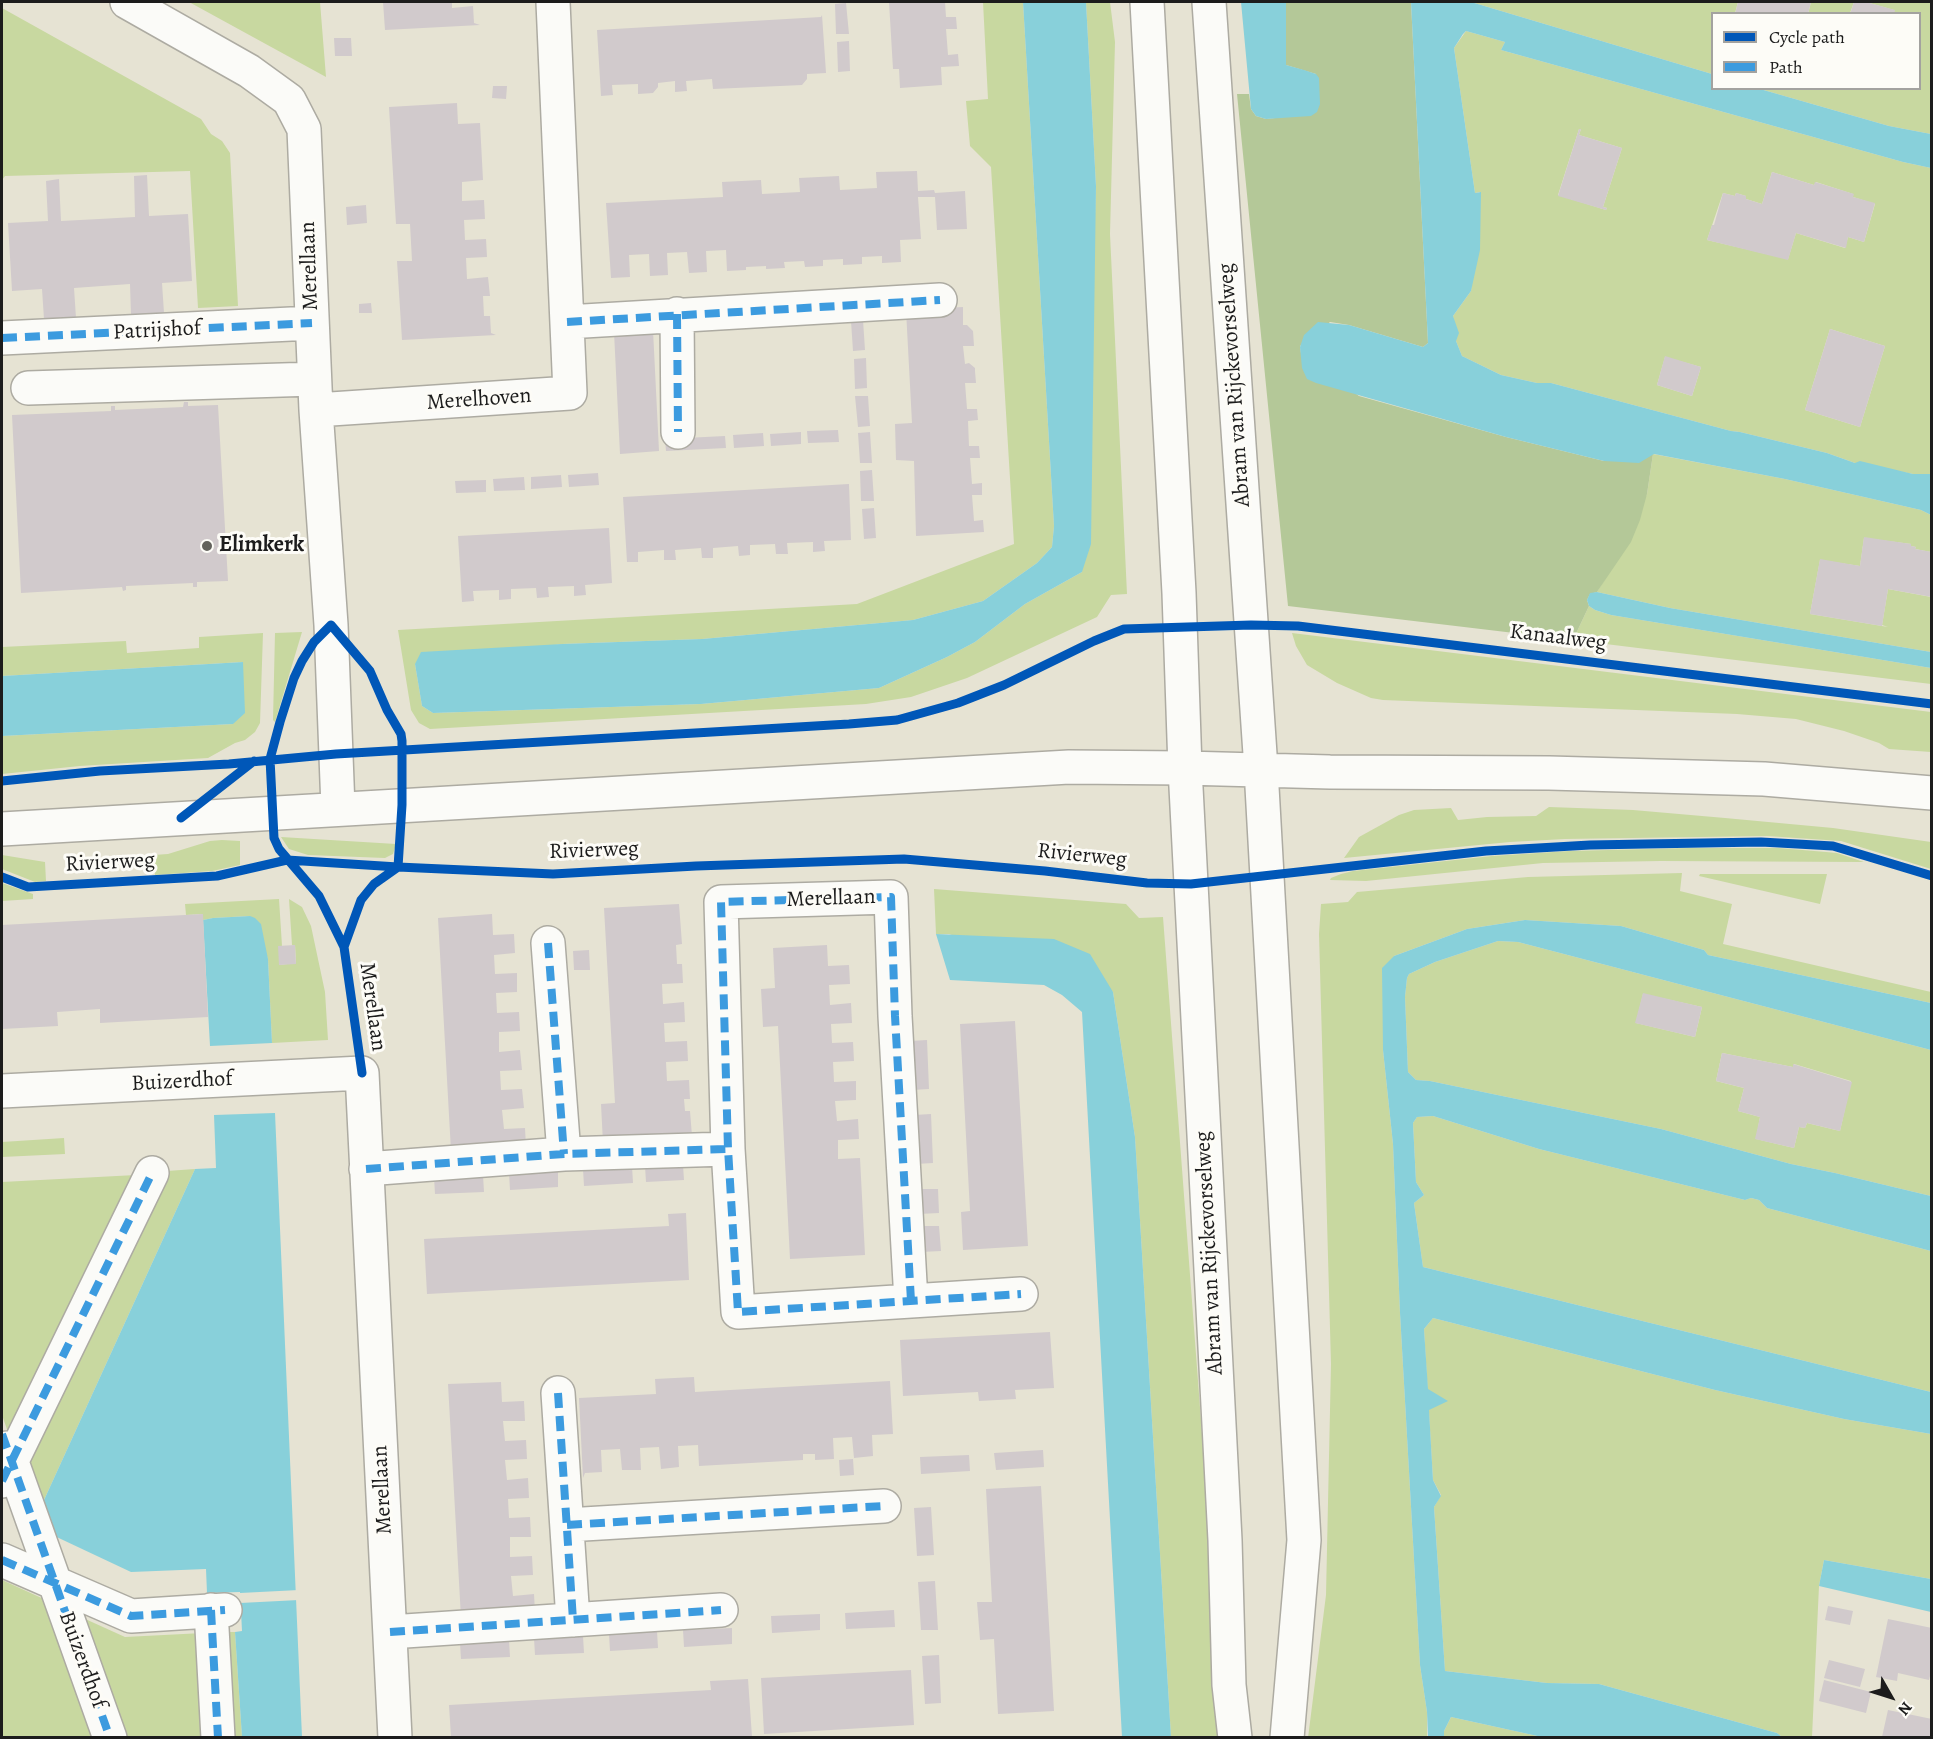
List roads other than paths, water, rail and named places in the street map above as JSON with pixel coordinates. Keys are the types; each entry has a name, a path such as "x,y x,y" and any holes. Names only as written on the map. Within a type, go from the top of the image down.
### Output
{"street":[{"name":"Merellaan","path":"127,2 249,71 289,100 304,129 315,394 331,626 338,808"},
{"name":"Merelhoven","path":"315,394 570,393 553,2"},
{"name":"Abram van Rijckevorselweg","path":"1147,2 1179,593 1185,768 1225,1540 1229,1685 1234,1737"},
{"name":"Abram van Rijckevorselweg","path":"1209,2 1261,769 1304,1540 1287,1737"},
{"path":"567,322 940,300"},
{"path":"677,314 678,432"},
{"name":"Patrijshof","path":"2,338 312,323"},
{"path":"28,388 315,394"},
{"name":"Rivierweg","path":"2,829 1069,767 1185,768"},
{"path":"1185,768 1330,772 1549,773 1764,779 1932,793"},
{"name":"Merellaan","path":"911,1301 895,1016 891,897 721,902 728,1149 738,1312 911,1301 1021,1294"},
{"path":"548,943 564,1154"},
{"name":"Merellaan","path":"362,1073 395,1737"},
{"name":"Buizerdhof","path":"2,1091 362,1073"},
{"path":"366,1169 564,1154 728,1149"},
{"name":"Buizerdhof","path":"110,1737 54,1583 5,1459 152,1173"},
{"path":"558,1393 573,1620"},
{"path":"567,1525 884,1506"},
{"name":"Buizerdhof","path":"2,1560 131,1616 218,1610 218,1737"},
{"path":"390,1632 721,1610"}],"water":[{"path":"1023,2 1086,2 1096,186 1091,544 1082,572 1025,604 975,642 879,688 701,704 433,713 422,706 415,664 421,652 702,639 913,620 983,601 1037,563 1052,547 1054,526"},
{"path":"1241,2 1286,2 1286,65 1316,74 1319,78 1320,104 1317,112 1311,116 1266,119 1256,116 1251,109"},
{"path":"1411,2 1471,2 1711,74 1711,90 1763,90 1889,126 1931,134 1931,168 1501,50 1505,42 1466,31 1454,48 1475,193 1481,192 1480,250 1471,291 1453,316 1459,333 1456,341 1462,356 1501,375 1537,383 1551,383 1731,431 1827,453 1855,463 1860,461 1913,474 1931,474 1931,515 1921,510 1785,479 1654,454 1639,463 1604,461 1506,437 1316,383 1307,379 1302,368 1300,347 1304,335 1318,322 1349,325 1423,347 1428,343"},
{"path":"1597,592 1670,608 1931,652 1931,668 1611,615 1589,606 1587,600 1590,593"},
{"path":"243,662 245,713 233,724 2,736 2,676"},
{"path":"250,916 261,924 268,959 272,1043 210,1046 203,920"},
{"path":"1525,920 1621,926 1704,950 1708,955 1931,1003 1931,1050 1518,942 1498,941 1435,962 1409,974 1407,978 1405,997 1408,1072 1416,1080 1661,1129 1791,1164 1931,1196 1931,1251 1767,1208 1759,1200 1751,1198 1745,1200 1539,1149 1433,1116 1417,1117 1413,1123 1416,1182 1424,1195 1414,1203 1423,1267 1931,1392 1931,1434 1844,1419 1715,1390 1433,1318 1424,1329 1428,1389 1448,1401 1429,1410 1433,1480 1441,1496 1434,1507 1445,1671 1547,1683 1599,1684 1777,1733 1782,1737 1542,1737 1451,1717 1444,1731 1444,1737 1428,1737 1420,1665 1393,1144 1383,1050 1382,968 1394,956 1467,929"},
{"path":"936,934 1054,939 1090,954 1113,992 1135,1137 1171,1737 1122,1737 1082,1012 1062,995 1044,985 950,980"},
{"path":"275,1113 302,1737 242,1737 235,1632 242,1631 240,1592 207,1593 206,1569 131,1572 46,1532 39,1511 195,1169 216,1168 214,1115"},
{"path":"1824,1560 1931,1579 1931,1612 1819,1586"}],"place":[{"name":"Elimkerk","path":"207,546"}]}
